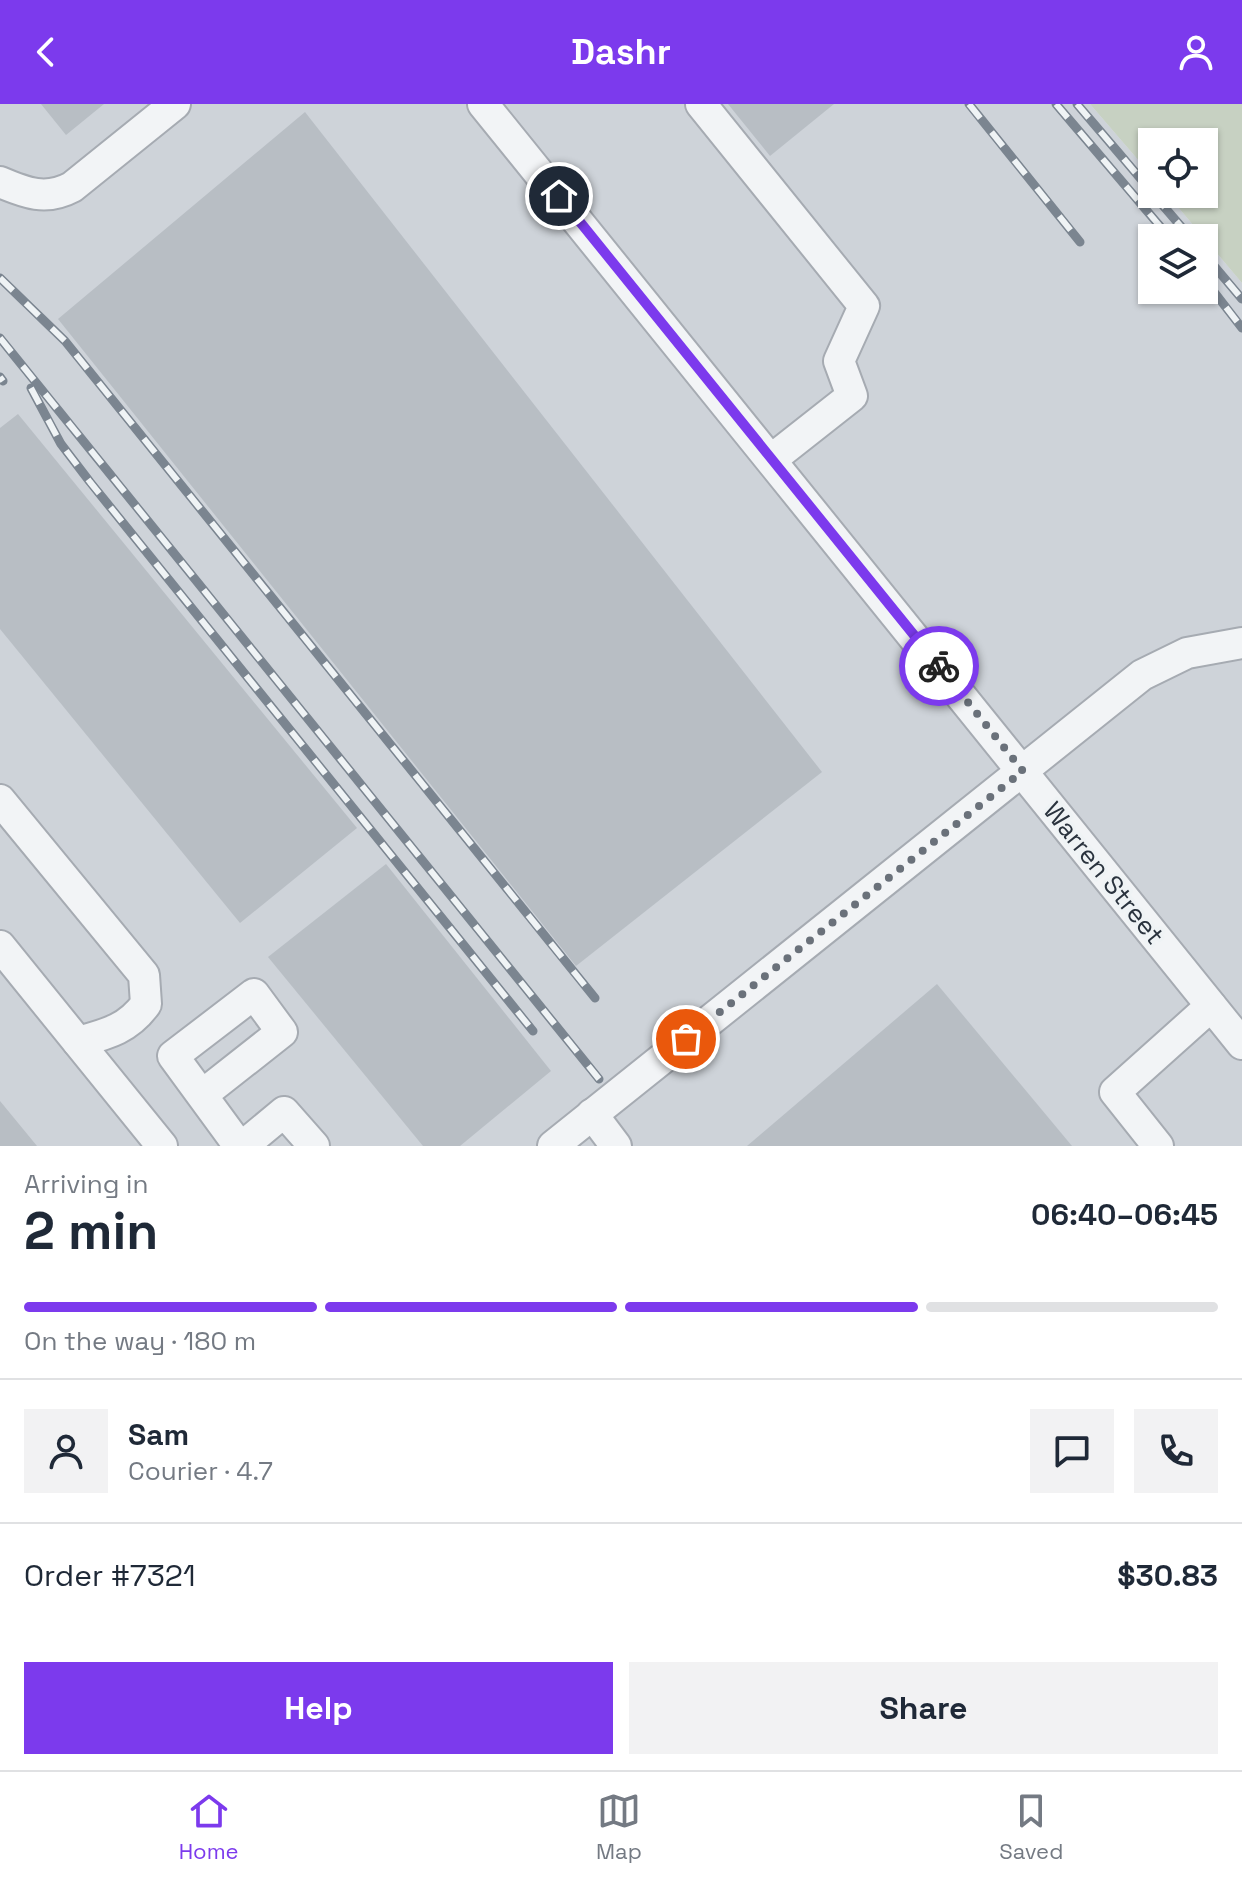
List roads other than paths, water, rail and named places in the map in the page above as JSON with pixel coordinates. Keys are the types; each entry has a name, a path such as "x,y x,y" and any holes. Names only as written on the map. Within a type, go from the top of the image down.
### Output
{"street":[{"path":"0,182 42,196 58,195 175,104"},
{"name":"Warren Street","path":"483,104 1242,1044"},
{"path":"701,104 864,306 839,361 852,396 772,459"},
{"path":"553,1146 1156,667 1187,653 1242,643"},
{"path":"6,820 144,975 146,1004 135,1019 119,1030 78,1042"},
{"path":"3,957 78,1042 162,1146"},
{"path":"202,1095 282,1032 254,994 173,1056 202,1095 241,1146 284,1112 314,1146"},
{"path":"1158,1146 1115,1092 1211,1006"},
{"path":"592,1114 616,1146"}],"railway":[{"path":"969,104 1080,242"},
{"path":"1056,104 1158,224"},
{"path":"1077,104 1138,176"},
{"path":"1165,208 1179,224"},
{"path":"1218,271 1242,299"},
{"path":"0,278 65,341 595,998"},
{"path":"1218,297 1242,328"},
{"path":"0,338 599,1079"},
{"path":"0,377 3,381"},
{"path":"31,388 61,444 90,482 533,1031"}]}
